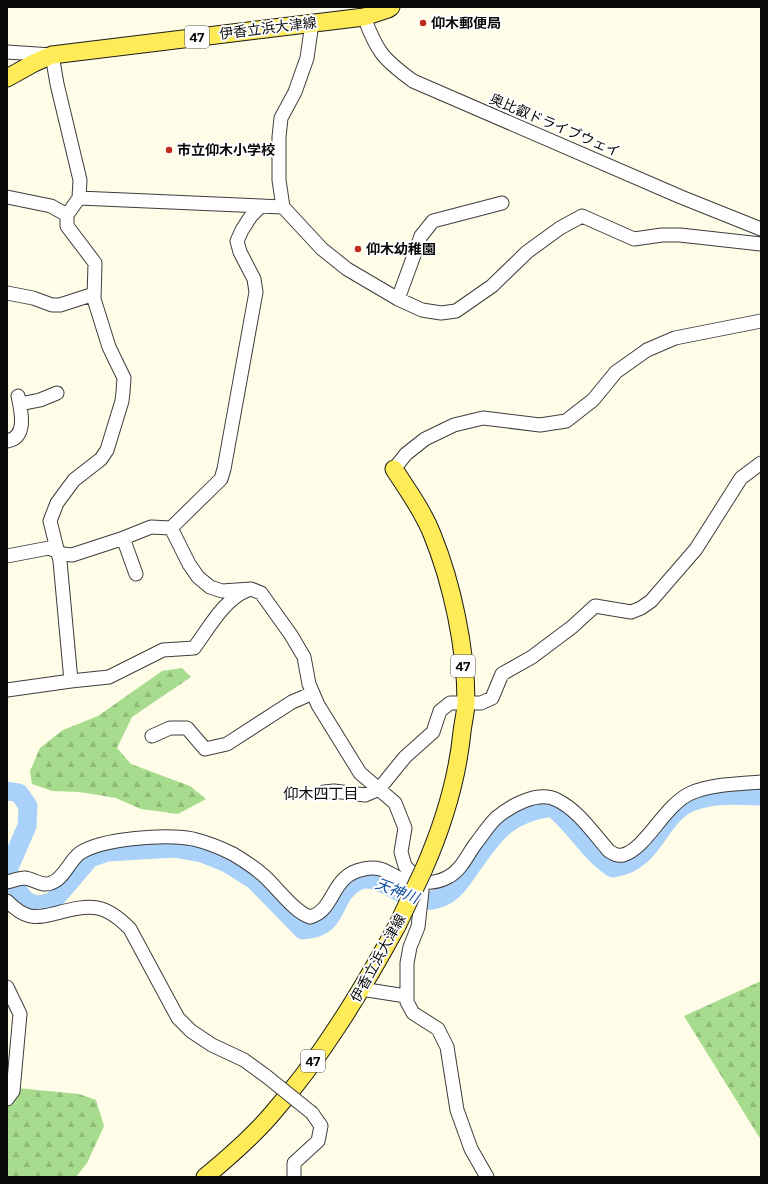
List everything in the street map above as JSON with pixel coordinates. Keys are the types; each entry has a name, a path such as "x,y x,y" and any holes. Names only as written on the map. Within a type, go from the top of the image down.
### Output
{"main road":[{"name":"伊香立浜大津線","path":"7,78 52,55 364,16 391,8"},
{"name":"伊香立浜大津線","path":"205,1177 223,1162 271,1115 309,1066 361,989 422,881 448,808 459,760 466,702 454,602 446,571 432,532 394,468"}],"street":[{"name":"奥比叡ドライブウェイ","path":"364,16 375,45 391,65 413,81 674,194 761,229"},
{"path":"312,22 307,58 294,92 281,118 279,137 279,180 283,207 322,249 347,269 398,299 422,310 440,313 456,310 492,286 533,248 560,228 582,216 634,239 662,235 680,235 761,244"},
{"path":"7,52 52,55 80,180 79,198 67,215 67,226 95,263 94,294 97,313 109,347 124,378 122,401 107,450 101,459 74,480 57,503 50,521 60,561 71,681"},
{"path":"7,197 51,206 67,215"},
{"path":"79,198 283,207"},
{"path":"398,299 421,236 433,221 502,203"},
{"path":"7,556 50,548 63,554 72,555 151,527 171,528 221,479 256,292 254,280 240,252 237,241 251,216 261,206"},
{"path":"7,293 33,298 52,305 60,306 94,294"},
{"path":"394,468 406,454 425,440 454,425 483,418 540,425 566,421 593,400 616,372 647,350 675,338 761,321"},
{"path":"7,441 11,440 18,433 22,425 19,400 40,400 57,393"},
{"path":"324,792 334,791 365,795 379,789 405,757 433,732 440,711 450,703 481,703 492,698 502,674 532,656 572,627 595,606 631,612 651,601 696,549 741,478 761,463"},
{"path":"171,528 189,564 198,577 210,587 222,591 251,589 261,593 291,635 304,657 309,684 318,704 360,773 395,803 405,828 401,852 405,866 422,881"},
{"path":"123,538 136,574"},
{"path":"7,690 109,677 163,650 194,648 228,603 239,594 251,589"},
{"path":"152,736 170,728 187,728 205,749 227,744 292,702 313,693"},
{"path":"7,882 24,878 42,884 50,884 57,880 72,861 81,853 96,846 118,841 164,837 194,840 232,854 263,875 300,911 310,917 320,913 342,880 357,870 373,868 382,869 404,880 435,883 450,877 461,866 476,843 496,818 514,806 528,800 543,797 556,799 572,810 609,851 617,855 624,855 645,838 666,812 679,800 690,793 702,789 727,785 761,782"},
{"path":"422,881 418,927 410,948 407,963 407,1002 413,1013 438,1029 447,1048 457,1110 470,1149 487,1177"},
{"path":"7,901 16,909 29,916 43,917 84,906 108,911 119,917 130,929 178,1018 190,1031 212,1045 244,1060 312,1113 321,1126 318,1141 294,1163 294,1177"},
{"path":"7,988 20,1014 14,1091 7,1099"},
{"path":"361,989 406,996"}],"green space":[{"path":"182,668 191,677 132,717 117,748 131,764 190,786 206,799 178,814 141,809 116,798 80,792 52,791 32,784 30,771 40,748 63,730 98,716 162,671"},
{"path":"761,981 761,1140 684,1016"},
{"path":"7,1087 79,1094 96,1100 104,1126 87,1163 76,1177 7,1177"}],"waterway":[{"name":"天神川","path":"7,791 19,793 28,806 27,826 8,870 15,886 24,899 30,903 36,905 54,900 90,858 107,852 174,848 202,853 227,863 254,880 303,930 315,928 324,923 330,917 343,894 349,887 358,881 368,879 378,881 409,897 421,900 433,900 446,895 460,883 495,835 513,820 524,814 537,810 552,807 568,822 596,854 613,868 627,864 639,857 648,848 671,817 691,802 716,796 761,796"}],"place":[{"name":"仰木郵便局","path":"423,23"},
{"name":"市立仰木小学校","path":"169,150"},
{"name":"仰木幼稚園","path":"358,249"}],"district":[{"name":"仰木四丁目","path":"321,794"}]}
